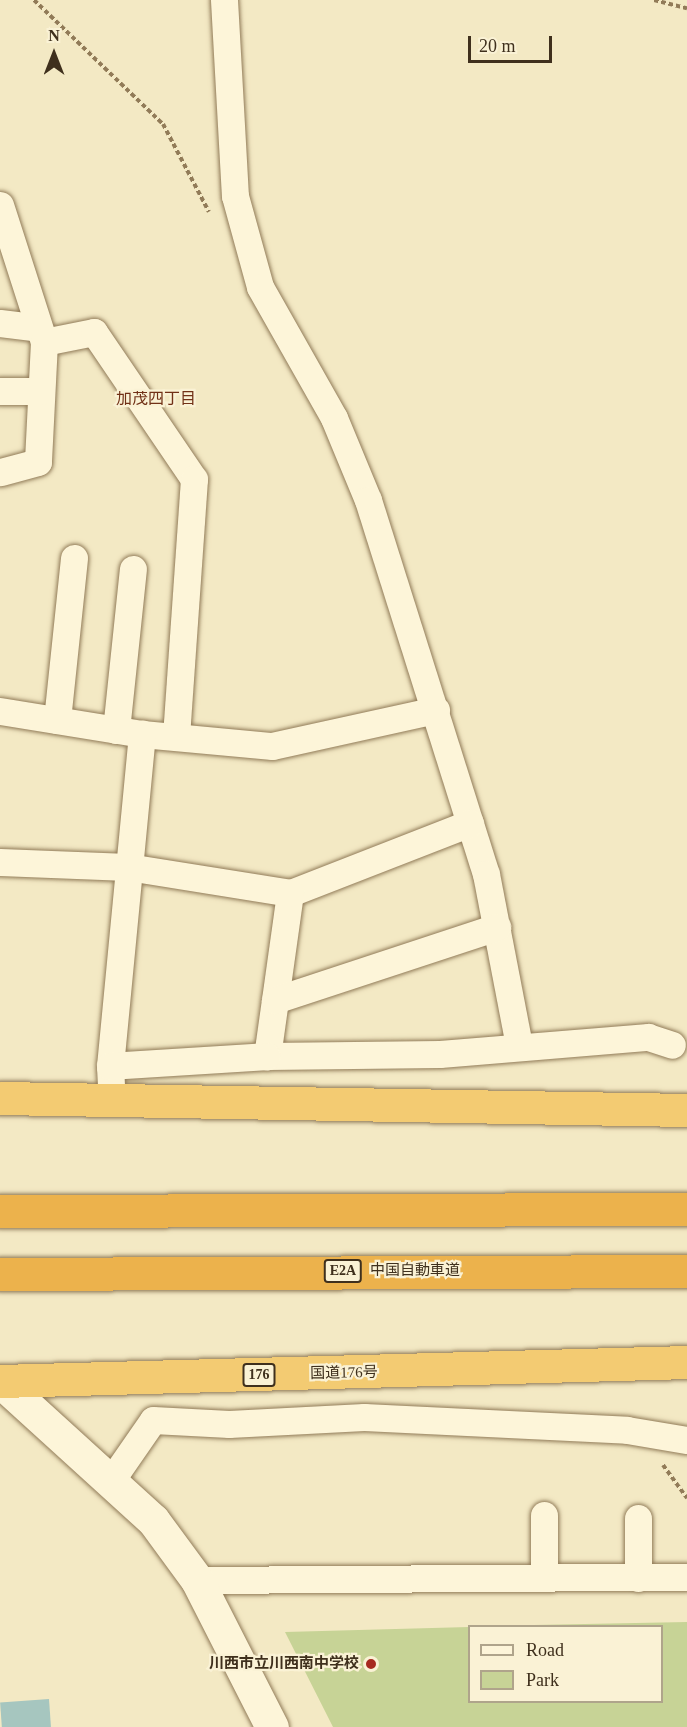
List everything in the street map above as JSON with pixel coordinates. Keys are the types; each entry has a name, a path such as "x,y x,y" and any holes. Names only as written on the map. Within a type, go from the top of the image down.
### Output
{"highway":[{"path":"0,1098 518,1103 687,1100"},
{"path":"518,1103 687,1110"},
{"path":"0,1211 687,1209"},
{"name":"中国自動車道","path":"0,1275 687,1271"},
{"name":"国道176号","path":"0,1381 519,1369 687,1362"},
{"path":"519,1369 687,1373"}],"street":[{"path":"224,0 236,196 260,287 334,418 369,500 470,823 497,927 519,1046"},
{"path":"0,205 41,335 38,462 0,472"},
{"path":"0,324 41,335 94,332 194,479 176,736"},
{"path":"0,391 41,391"},
{"path":"57,720 74,558"},
{"path":"116,730 133,569"},
{"path":"0,711 142,734 272,746 436,710"},
{"path":"111,1099 110,1066 142,734"},
{"path":"0,862 128,867 290,893 470,823"},
{"path":"267,1056 290,893"},
{"path":"275,1000 497,927"},
{"path":"110,1066 267,1056 440,1054 648,1037 672,1045"},
{"path":"0,1381 153,1520 197,1580 272,1727"},
{"path":"110,1482 153,1420 229,1424 364,1417 627,1430 687,1440"},
{"path":"544,1515 544,1578"},
{"path":"638,1518 638,1578"},
{"path":"197,1580 687,1577"}],"path":[{"path":"34,0 163,124 214,223"},
{"path":"654,0 687,8"}],"green space":[{"path":"687,1622 687,1727 333,1727 285,1632 468,1627 468,1703 663,1703 663,1625 538,1625"}],"water":[{"path":"49,1699 51,1727 2,1727 0,1702"}],"place":[{"name":"川西市立川西南中学校","path":"371,1664"}],"district":[{"name":"加茂四丁目","path":"156,399"}]}
